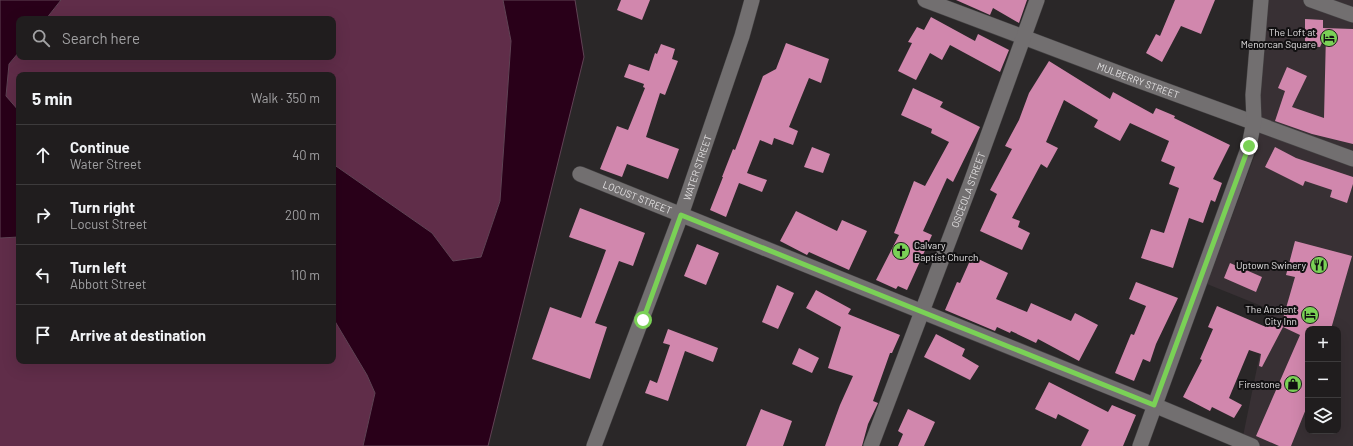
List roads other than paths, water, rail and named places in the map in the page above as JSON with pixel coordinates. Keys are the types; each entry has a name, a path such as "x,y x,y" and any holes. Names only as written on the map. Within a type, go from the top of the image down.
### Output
{"street":[{"name":"WATER STREET","path":"594,446 681,215 742,36 752,0"},
{"name":"MULBERRY STREET","path":"925,0 1353,159"},
{"name":"OSCEOLA STREET","path":"871,446 1037,0"},
{"path":"1140,446 1249,146 1254,122 1254,95 1261,0"},
{"path":"1311,0 1353,15"},
{"name":"LOCUST STREET","path":"580,174 1154,405 1252,446"}],"place":[{"name":"The Loft at Menorcan Square","path":"1329,38"},
{"name":"Calvary Baptist Church","path":"901,251"},
{"name":"Uptown Swinery","path":"1319,265"},
{"name":"The Ancient City Inn","path":"1310,315"},
{"name":"Firestone","path":"1293,384"}]}
